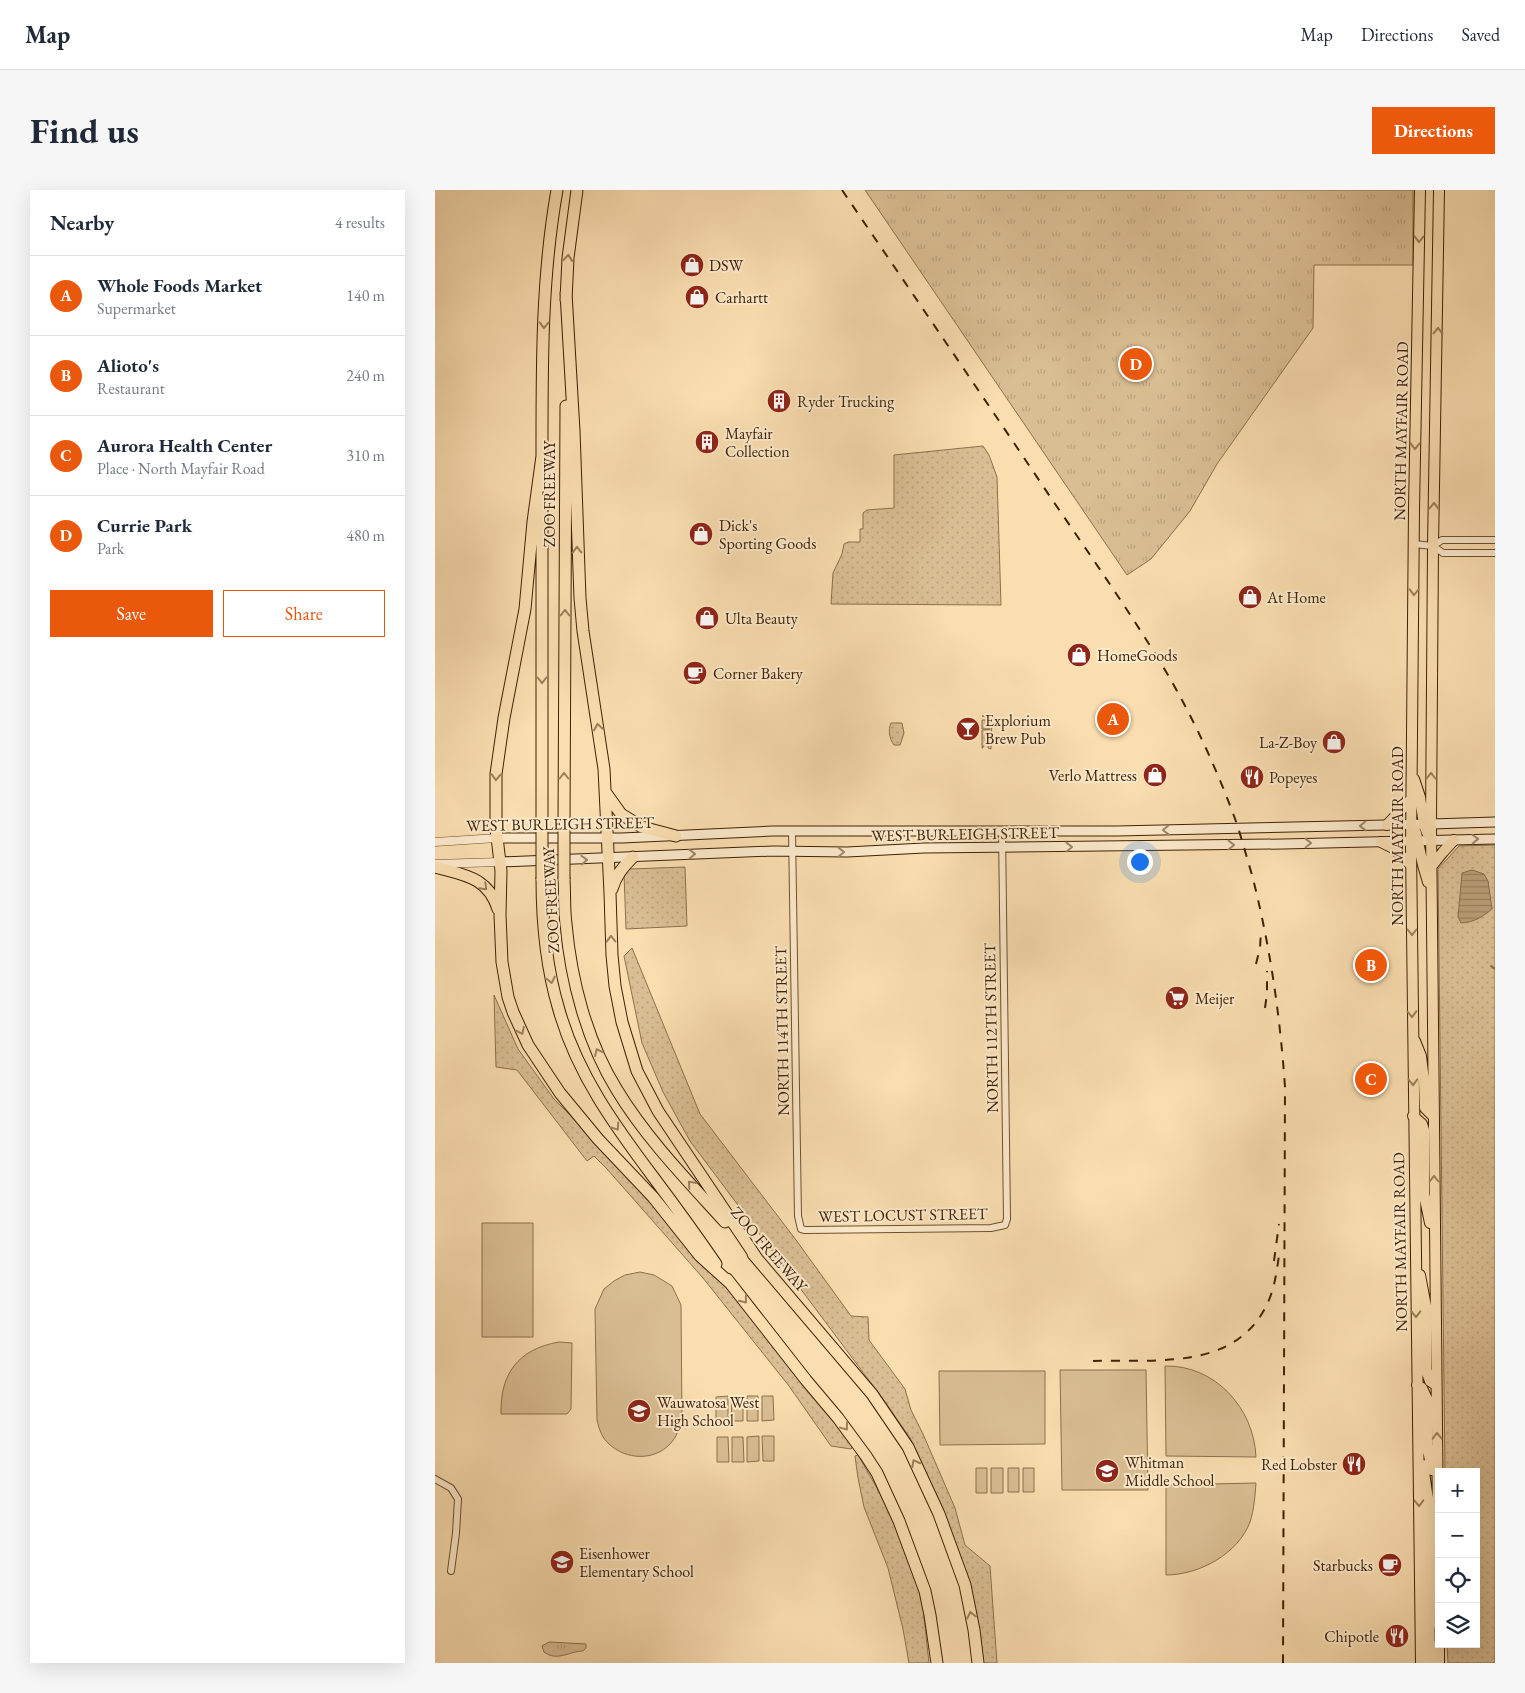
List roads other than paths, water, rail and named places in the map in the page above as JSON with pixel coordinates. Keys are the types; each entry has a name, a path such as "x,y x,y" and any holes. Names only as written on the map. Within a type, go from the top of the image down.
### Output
{"highway":[{"name":"ZOO FREEWAY","path":"557,190 550,233 544,300 542,879 544,935 551,980 559,1012 579,1063 602,1106 624,1138 731,1284 838,1418 877,1473 899,1521 925,1591 937,1663"},
{"name":"ZOO FREEWAY","path":"577,190 568,258 566,293 564,879 565,924 574,977 590,1035 615,1088 631,1112 669,1159 872,1394 908,1448 939,1514 965,1585 974,1630 977,1663"},
{"path":"566,293 574,431 580,598 606,793 612,954 616,994 624,1032 637,1071 647,1091 669,1128 758,1260"},
{"path":"542,456 533,522 525,609 504,718 497,767 497,838 500,862 502,962 508,997 519,1028 539,1063 561,1093 597,1138 653,1197 700,1256 731,1284"},
{"path":"606,793 621,814 642,827 676,836"},
{"path":"611,893 615,878 621,868 633,857"},
{"path":"435,865 470,876 482,883 495,901 500,915"}],"main road":[{"name":"NORTH MAYFAIR ROAD","path":"1411,825 1420,190"},
{"name":"NORTH MAYFAIR ROAD","path":"1427,824 1439,190"},
{"path":"1412,770 1431,841"},
{"path":"1387,825 1411,798"},
{"name":"WEST BURLEIGH STREET","path":"497,838 608,838 792,831 1002,832 1495,822"},
{"path":"1411,825 1416,833 1415,841 1431,893"},
{"name":"WEST BURLEIGH STREET","path":"500,862 773,851 1381,842 1495,838"},
{"path":"1431,867 1454,840"},
{"name":"NORTH MAYFAIR ROAD","path":"1415,841 1411,865 1421,1663"},
{"name":"NORTH MAYFAIR ROAD","path":"1431,841 1437,1468"},
{"path":"1381,842 1393,848 1411,865"},
{"path":"1413,1033 1421,1056 1425,1108 1434,1116"},
{"path":"1413,1116 1422,1124 1424,1130 1425,1194 1435,1251"},
{"path":"1415,1246 1426,1307 1426,1370 1430,1381 1436,1385"},
{"path":"1417,1386 1422,1388 1427,1399 1427,1445 1435,1486"},
{"path":"1418,1440 1428,1500 1430,1663"},
{"name":"NORTH MAYFAIR ROAD","path":"1437,1513 1439,1603"},
{"path":"1439,1648 1439,1663"}],"street":[{"path":"1433,546 1442,540 1495,540"},
{"path":"1414,544 1433,546 1443,553 1495,553"},
{"name":"NORTH 114TH STREET","path":"792,831 798,1223 801,1229"},
{"name":"NORTH 112TH STREET","path":"1002,832 1007,1162 1007,1219 1005,1225"},
{"name":"WEST BURLEIGH STREET","path":"435,842 497,838"},
{"name":"WEST BURLEIGH STREET","path":"435,865 500,862"},
{"name":"WEST LOCUST STREET","path":"801,1229 991,1228 1005,1225"},
{"path":"435,1479 451,1488 458,1499 451,1571"}],"waterway":[{"path":"1491,966 1495,969"}],"railway":[{"path":"842,190 1159,660 1181,697 1209,756 1241,838 1252,875 1269,954 1277,1007 1285,1087 1283,1663"},
{"path":"1256,964 1260,948 1261,931"},
{"path":"1265,1008 1267,971"},
{"path":"1274,1261 1279,1224"},
{"path":"1093,1361 1169,1360 1193,1357 1217,1350 1237,1340 1255,1323 1269,1300 1279,1255"}],"place":[{"name":"DSW","path":"692,265"},
{"name":"Carhartt","path":"697,297"},
{"name":"Currie Park","path":"1136,364"},
{"name":"Ryder Trucking","path":"779,401"},
{"name":"Mayfair Collection","path":"707,442"},
{"name":"Dick's Sporting Goods","path":"701,534"},
{"name":"At Home","path":"1250,597"},
{"name":"Ulta Beauty","path":"707,618"},
{"name":"HomeGoods","path":"1079,655"},
{"name":"Corner Bakery","path":"695,673"},
{"name":"Whole Foods Market","path":"1113,719"},
{"name":"Explorium Brew Pub","path":"968,729"},
{"name":"La-Z-Boy","path":"1334,742"},
{"name":"Verlo Mattress","path":"1155,775"},
{"name":"Popeyes","path":"1252,777"},
{"name":"Alioto's","path":"1371,965"},
{"name":"Meijer","path":"1177,998"},
{"name":"Aurora Health Center","path":"1371,1079"},
{"name":"Wauwatosa West High School","path":"639,1411"},
{"name":"Red Lobster","path":"1354,1464"},
{"name":"Whitman Middle School","path":"1107,1471"},
{"name":"Eisenhower Elementary School","path":"562,1562"},
{"name":"Starbucks","path":"1390,1565"},
{"name":"Chipotle","path":"1397,1636"}]}
